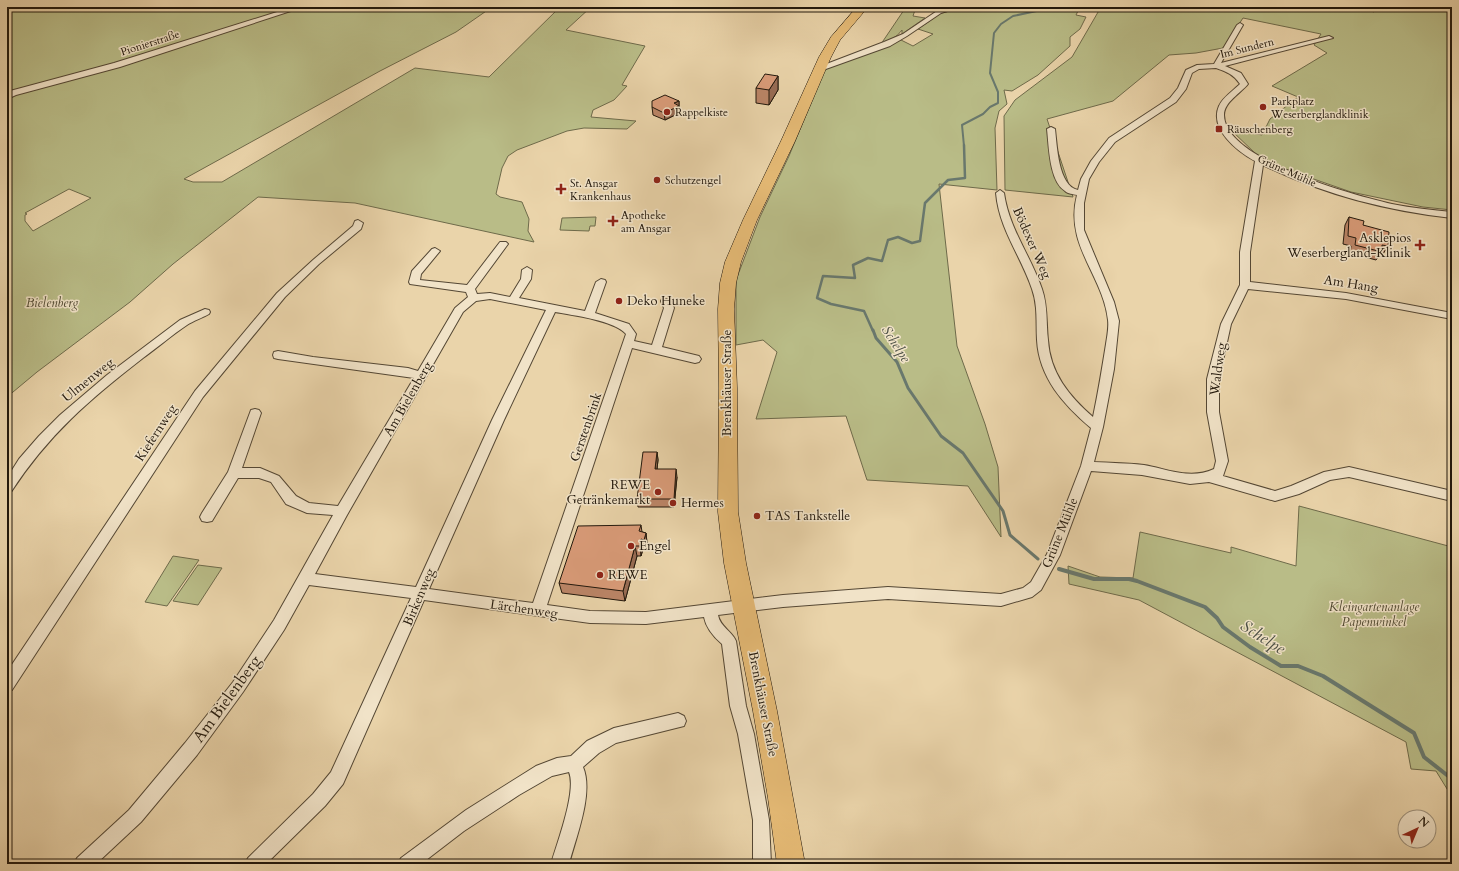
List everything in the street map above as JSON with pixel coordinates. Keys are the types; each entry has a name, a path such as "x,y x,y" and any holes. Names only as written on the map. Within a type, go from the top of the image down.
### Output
{"main road":[{"name":"Brenkhäuser Straße","path":"791,864 777,776 735,563 728,498 726,309 728,283 733,262 750,220 788,141 820,68 835,39 863,7"}],"street":[{"name":"Pionierstraße","path":"7,97 13,93 117,65 300,7"},
{"path":"820,68 888,44 905,35 939,12 957,7"},
{"name":"Im Sundern","path":"1216,66 1240,25"},
{"name":"Im Sundern","path":"1216,66 1329,38"},
{"name":"Grüne Mühle","path":"744,606 888,593 1001,600 1028,593 1036,586 1053,555 1087,466 1097,427 1108,368 1114,321 1109,302 1079,230 1079,203 1085,179 1095,161 1112,140 1173,100 1182,89 1189,72 1197,67 1216,66 1232,71 1238,75 1244,84 1223,105 1220,114 1224,128 1235,143 1259,160 1319,186 1349,196 1412,210 1452,215"},
{"path":"1051,129 1058,168 1063,184 1067,189 1081,193"},
{"name":"Waldweg","path":"1210,477 1219,472 1222,461 1213,412 1214,379 1226,324 1245,285 1245,252 1259,160"},
{"name":"Bödexer Weg","path":"1000,194 1000,207 1003,217 1032,272 1038,290 1042,316 1042,346 1052,378 1059,390 1097,427"},
{"name":"Kiefernweg","path":"7,685 199,394 282,295 316,262 358,227 358,222"},
{"name":"Am Bielenberg","path":"83,864 135,816 238,687 279,625 342,511 422,376 459,310 503,244"},
{"path":"435,251 416,273 414,282 589,315 625,326 630,334 628,343 695,359"},
{"path":"513,300 526,279 527,270"},
{"path":"589,315 601,282"},
{"name":"Am Hang","path":"1245,285 1346,296 1452,316"},
{"path":"656,349 669,308 666,301"},
{"name":"Birkenweg","path":"254,864 319,800 337,778 407,626 498,420 552,308"},
{"name":"Ulmenweg","path":"7,488 18,468 62,419 184,322 205,312"},
{"name":"Gerstenbrink","path":"538,610 552,575 628,343"},
{"path":"278,355 320,362 408,372 422,376"},
{"path":"207,517 234,473 255,413"},
{"path":"1087,466 1143,470 1198,480 1210,477 1275,496 1295,490 1328,475 1349,472 1452,496"},
{"path":"234,473 260,473 275,479 291,500 308,508 342,511"},
{"name":"Lärchenweg","path":"305,580 394,589 420,594 590,617 646,618 744,606"},
{"name":"Brenkhäuser Straße","path":"710,610 712,622 728,641 738,706 746,734 761,820 762,864"},
{"path":"407,864 435,841 481,808 543,770 563,764 574,764 593,747 614,736 678,721"},
{"path":"560,864 579,795 580,776 574,764"}],"green space":[{"name":"Bielenberg","path":"7,7 295,7 299,9 306,7 492,7 456,32 380,71 184,179 193,182 222,182 415,68 489,77 560,7 591,7 566,30 645,46 622,85 627,86 614,100 593,110 591,117 636,121 627,129 584,128 567,131 517,150 508,156 502,168 496,194 500,197 522,202 529,219 528,231 534,242 355,203 258,197 173,264 130,302 37,372 7,397","holes":["69,189 91,198 33,231 25,221 25,215 27,214 25,213"]},
{"path":"906,7 916,7 913,16 925,18 902,34 902,30 898,35 881,44"},
{"path":"966,7 1080,7 1076,15 1086,17 1080,29 1070,37 1070,46 1038,75 1012,91 1004,90 1007,104 999,111 995,128 997,190 939,184 957,346 985,424 998,467 1001,537 968,486 867,480 846,416 756,419 777,352 763,340 736,345 736,280 760,217 789,156 825,69 901,40 913,46 933,34 918,29 941,13"},
{"path":"1080,7 1094,7 1093,10"},
{"path":"1101,7 1358,7 1374,12 1372,9 1365,7 1452,7 1452,210 1423,207 1351,192 1282,168 1258,156 1230,129 1262,135 1270,119 1298,97 1272,86 1327,53 1314,45 1321,34 1243,18 1223,48 1196,53 1169,55 1113,101 1047,119 1073,197 1005,190 1004,116 1015,100 1072,57"},
{"path":"596,217 595,226 590,226 589,231 560,230 562,218"},
{"name":"Kleingartenanlage Papenwinkel","path":"1299,506 1452,547 1452,797 1436,771 1411,769 1406,742 1139,600 1069,584 1068,566 1100,577 1133,578 1140,532 1231,553 1231,547 1296,566"},
{"path":"173,556 199,560 167,606 145,602"},
{"path":"198,565 222,568 198,605 173,601"}],"building":[{"path":"765,74 778,76 769,90 756,88"},
{"path":"665,95 679,101 674,103 679,106 664,113 652,107 652,101"},
{"path":"1349,217 1364,221 1363,225 1389,232 1388,246 1382,245 1382,252 1355,245 1356,238 1348,236"},
{"name":"REWE Getränkemarkt","path":"643,452 657,452 655,469 676,469 674,499 637,499"},
{"name":"REWE","path":"641,525 639,531 646,533 644,540 641,539 640,546 635,546 623,591 559,583 578,526"}],"waterway":[{"name":"Schelpe","path":"964,146 962,125 983,114 990,107 998,103 998,92 990,73 994,33 1001,24 1013,16 1055,7"},
{"name":"Schelpe","path":"873,331 864,311 831,304 817,298 823,276 855,278 853,265 868,258 882,261 888,240 898,237 912,243 920,241 925,203 948,180 965,178 964,145"},
{"name":"Schelpe","path":"873,330 876,338 897,362 908,388 941,436 963,453 1003,511 1010,535 1038,559"},
{"name":"Schelpe","path":"1059,569 1094,579 1129,579 1137,581 1205,607 1217,618 1223,627 1250,647 1281,666 1298,666 1323,676 1414,733 1424,757 1452,779"}],"place":[{"name":"Parkplatz Weserberglandklinik","path":"1263,107"},
{"name":"Rappelkiste","path":"667,112"},
{"name":"Räuschenberg","path":"1219,129"},
{"name":"Schutzengel","path":"657,180"},
{"name":"St. Ansgar Krankenhaus","path":"561,189"},
{"name":"Apotheke am Ansgar","path":"613,221"},
{"name":"Asklepios Weserbergland-Klinik","path":"1420,245"},
{"name":"Deko Huneke","path":"619,301"},
{"name":"REWE Getränkemarkt","path":"658,492"},
{"name":"Hermes","path":"673,503"},
{"name":"TAS Tankstelle","path":"757,516"},
{"name":"Engel","path":"631,546"},
{"name":"REWE","path":"600,575"}]}
